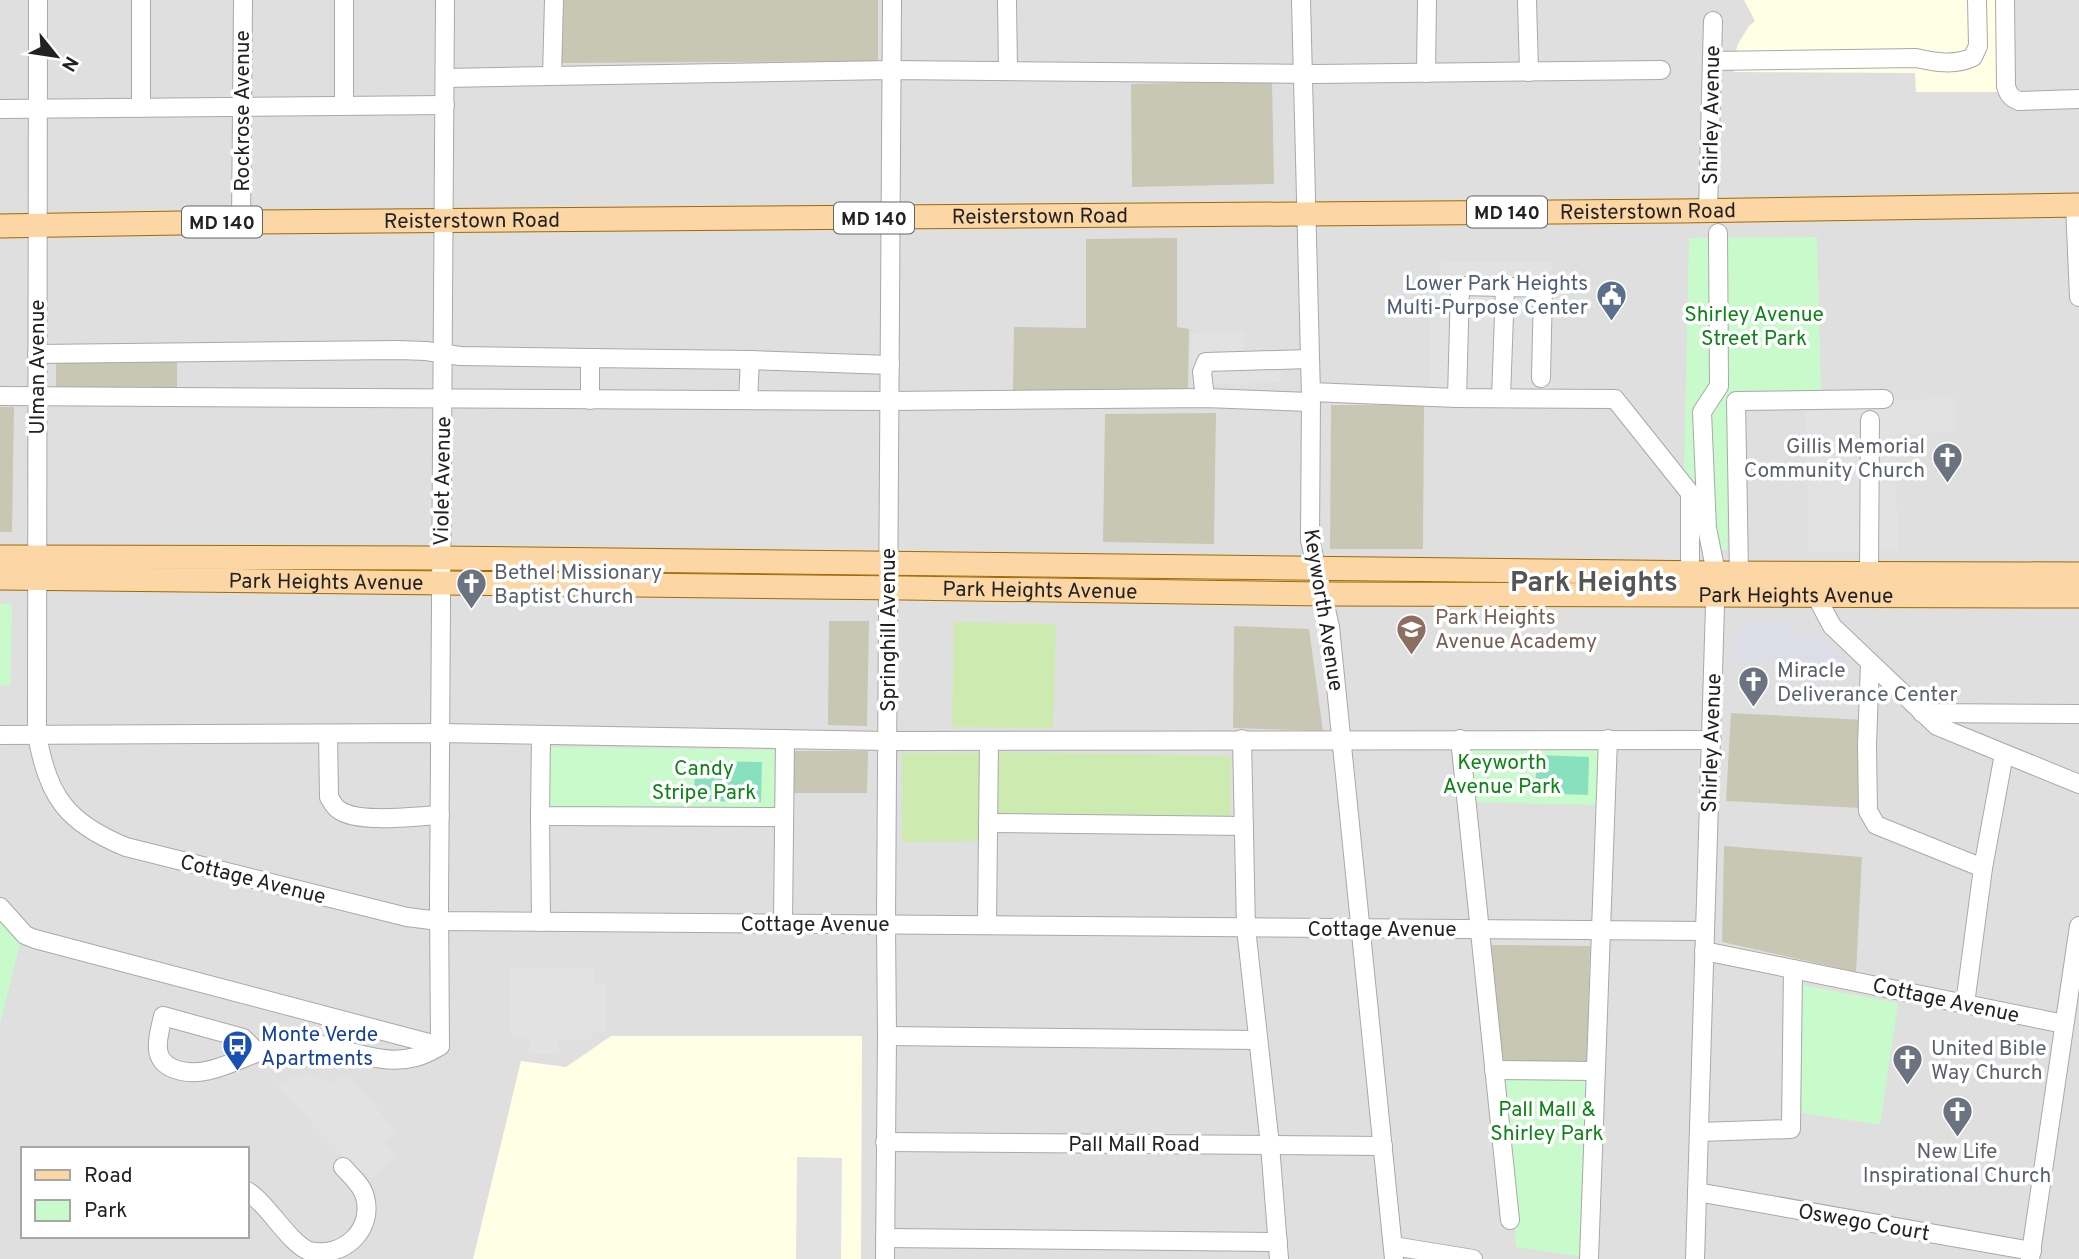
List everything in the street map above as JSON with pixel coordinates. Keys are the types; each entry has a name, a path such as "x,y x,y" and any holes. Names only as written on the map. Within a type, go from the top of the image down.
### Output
{"main road":[{"name":"Reisterstown Road","path":"0,226 2077,205"},
{"name":"Park Heights Avenue","path":"0,557 37,568 442,583 1315,569 1690,572 1723,580 1815,584 1869,573 2079,574"},
{"name":"Park Heights Avenue","path":"0,578 37,568 442,558 1323,594 1723,580 2079,596"}],"street":[{"name":"Ulman Avenue","path":"37,734 38,0"},
{"path":"141,0 141,108"},
{"name":"Rockrose Avenue","path":"241,222 243,0"},
{"path":"344,0 344,106"},
{"name":"Violet Avenue","path":"440,1046 445,0"},
{"path":"552,76 554,0"},
{"name":"Springhill Avenue","path":"885,1259 892,0"},
{"path":"1007,0 1009,71"},
{"name":"Keyworth Avenue","path":"1301,0 1310,359 1310,540 1330,627 1393,1253"},
{"path":"1426,73 1427,0"},
{"path":"1527,0 1529,72"},
{"path":"1712,61 1916,58 1933,62 1968,60 1973,57 1978,46 1977,0"},
{"path":"2005,0 2008,93 2013,99 2019,100 2079,99"},
{"name":"Shirley Avenue","path":"1709,210 1713,21"},
{"path":"445,78 891,70 1301,74 1661,70"},
{"path":"0,109 445,105"},
{"path":"2077,205 2079,297"},
{"name":"Shirley Avenue","path":"1695,1259 1703,951 1712,740 1723,580 1707,528 1702,412 1719,386 1718,233"},
{"path":"1457,398 1460,286 1543,288 1541,378"},
{"path":"1501,398 1505,287"},
{"path":"37,354 398,350 443,355 890,365"},
{"path":"590,358 590,400"},
{"path":"1205,398 1202,372 1206,362 1310,359"},
{"path":"748,400 750,360"},
{"path":"0,397 889,401 1310,397 1615,400 1690,493 1690,572"},
{"path":"1723,580 1736,401 1884,399"},
{"path":"1869,573 1870,420"},
{"path":"1815,584 1832,625 1937,726 2079,784"},
{"path":"1870,663 1868,811 1876,825 1983,868"},
{"path":"1922,713 2079,714"},
{"path":"0,735 440,733 888,741 1712,740"},
{"name":"Cottage Avenue","path":"37,734 42,764 49,784 59,799 88,829 108,839 126,847 407,917 439,921 1704,931"},
{"path":"328,734 329,797 340,811 363,818 440,815"},
{"path":"541,735 541,922"},
{"path":"783,923 785,739"},
{"path":"885,1238 1278,1250 1270,1145 1246,928 1242,739"},
{"path":"1460,739 1510,1220"},
{"path":"1589,1259 1608,740"},
{"path":"987,925 989,741"},
{"path":"1965,1003 1983,868 2004,754"},
{"path":"540,816 784,817"},
{"path":"988,823 1244,826"},
{"path":"0,907 25,935 35,939 440,1046"},
{"path":"2031,1255 2079,926"},
{"name":"Cottage Avenue","path":"1703,951 2064,1024"},
{"path":"1699,1132 1791,1129 1793,969"},
{"path":"258,1053 243,1038 163,1016 157,1046 159,1058 170,1067 186,1072 201,1073 284,1044 314,1044 380,1059 418,1057 440,1046"},
{"path":"887,1036 1258,1040"},
{"path":"1494,1070 1595,1071"},
{"name":"Pall Mall Road","path":"885,1142 1383,1146"},
{"path":"248,1192 305,1249 321,1255 342,1252 355,1242 367,1213 362,1188 343,1167"},
{"name":"Oswego Court","path":"1697,1192 2031,1255"},
{"path":"1393,1253 1473,1259"}],"shaded area":[{"path":"0,0 2079,0 2079,1259 0,1259"},
{"path":"560,0 878,0 878,61 561,63"},
{"path":"1744,0 1999,0 1999,92 1916,92 1915,73 1734,72 1738,44 1755,21"},
{"path":"1272,81 1274,184 1132,187 1131,84"},
{"path":"1177,238 1177,327 1189,329 1188,391 1013,390 1014,327 1086,328 1086,239"},
{"path":"1441,262 1552,262 1552,389 1430,390 1430,287 1440,287"},
{"path":"1244,333 1244,350 1281,350 1281,382 1192,384 1191,334"},
{"path":"177,359 177,389 56,390 56,360"},
{"path":"1956,398 1957,432 1895,434 1898,550 1809,553 1805,402"},
{"path":"1331,405 1424,405 1423,549 1330,549"},
{"path":"0,407 14,407 12,532 0,532"},
{"path":"1216,413 1214,544 1103,542 1105,414"},
{"path":"1765,619 1769,625 1781,621 1783,627 1791,625 1793,632 1800,631 1802,635 1820,635 1854,667 1732,661 1733,633"},
{"path":"829,621 869,621 867,726 828,725"},
{"path":"1234,626 1309,629 1323,731 1233,728"},
{"path":"1731,713 1865,720 1860,808 1726,801"},
{"path":"791,751 868,751 867,793 790,793"},
{"path":"1724,846 1862,857 1856,972 1722,942"},
{"path":"1489,945 1590,946 1587,1063 1503,1063"},
{"path":"511,968 595,968 595,984 607,984 606,1031 593,1031 592,1039 559,1039 559,1054 529,1054 530,1037 511,1037"},
{"path":"611,1036 862,1036 861,1259 473,1259 521,1061 566,1067"},
{"path":"309,1074 331,1083 348,1074 396,1131 385,1142 396,1153 371,1178 361,1170 358,1171 276,1087 292,1078"},
{"path":"797,1157 842,1158 841,1259 796,1259"}],"green space":[{"name":"Shirley Avenue Street Park","path":"1817,237 1821,393 1730,393 1727,550 1696,550 1684,475 1689,238"},
{"path":"0,604 12,604 10,686 0,685"},
{"path":"954,622 1056,624 1053,728 952,727"},
{"name":"Keyworth Avenue Park","path":"1468,744 1602,746 1598,805 1473,802"},
{"name":"Candy Stripe Park","path":"545,747 778,750 778,812 544,811"},
{"path":"997,752 1231,756 1230,820 996,815"},
{"path":"902,753 979,753 979,841 902,842"},
{"path":"1537,755 1589,757 1588,795 1535,793"},
{"path":"695,761 762,762 761,802 694,801"},
{"path":"0,920 20,944 0,1024"},
{"path":"1801,985 1898,1003 1880,1125 1797,1112"},
{"name":"Pall Mall & Shirley Park","path":"1502,1077 1590,1079 1584,1257 1516,1247"}],"place":[{"name":"Lower Park Heights Multi-Purpose Center","path":"1611,322"},
{"name":"Gillis Memorial Community Church","path":"1948,485"},
{"name":"Bethel Missionary Baptist Church","path":"471,611"},
{"name":"Park Heights Avenue Academy","path":"1412,656"},
{"name":"Miracle Deliverance Center","path":"1754,709"},
{"name":"Monte Verde Apartments","path":"238,1073"},
{"name":"United Bible Way Church","path":"1908,1087"},
{"name":"New Life Inspirational Church","path":"1957,1138"}],"district":[{"name":"Park Heights","path":"1594,581"}]}
